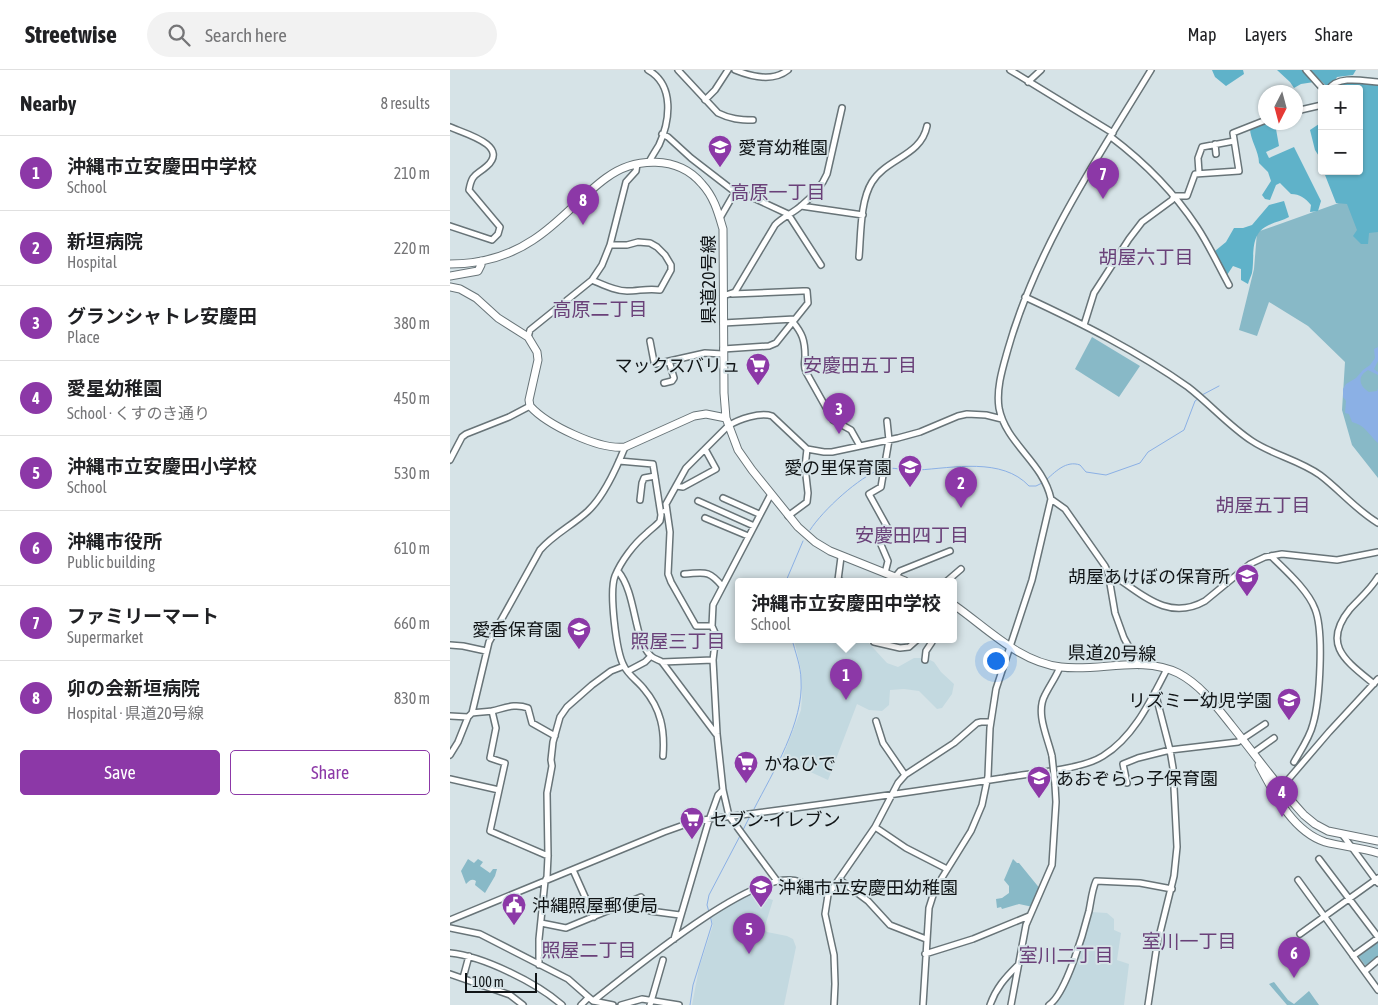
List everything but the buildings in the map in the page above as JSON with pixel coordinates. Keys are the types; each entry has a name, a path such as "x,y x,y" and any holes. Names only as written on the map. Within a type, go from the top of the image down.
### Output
{"main road":[{"name":"県道20号線","path":"450,264 481,261 515,250 534,240 556,223 605,178 624,168 649,162 675,166 697,178 718,209 724,242 727,295 723,323 726,418 738,450 804,534 840,557 895,577"},
{"path":"450,276 478,271 481,269 481,261"},
{"path":"450,286 476,298 498,318 528,337 537,352 538,360 529,400 530,406 544,419 560,428 599,444 617,448 624,447 694,416 706,414 726,418"},
{"name":"県道20号線","path":"957,607 1010,646 1031,658 1060,667 1086,668 1139,665 1167,669"},
{"path":"1167,669 1182,676 1206,694 1281,788 1304,815 1315,824 1328,831 1362,836 1378,841"},
{"path":"1253,753 1274,793 1290,816 1306,831 1323,841 1378,854"}],"street":[{"path":"678,70 718,113 726,117 753,120"},
{"path":"705,100 715,90 728,70"},
{"path":"735,70 751,76 761,77 782,75 788,70"},
{"path":"1010,70 1112,135 1131,152 1174,196 1196,226 1229,284"},
{"path":"1028,82 1041,70"},
{"path":"923,1005 926,940 932,898 978,818 987,780 990,722 996,689 1032,580 1051,498 1044,478 1014,440 1002,419 999,407 999,384 1025,297 1060,222 1151,70"},
{"path":"1306,70 1319,85"},
{"path":"649,162 660,144 669,110 663,84 651,71"},
{"path":"1331,85 1343,81 1378,82"},
{"path":"1303,109 1318,106"},
{"path":"727,295 735,292 775,225 801,206 824,182 842,108"},
{"path":"1174,196 1187,196 1194,174 1239,171 1233,133 1258,123"},
{"path":"859,258 866,198 873,181 891,164 920,143 925,135 927,126"},
{"path":"450,127 488,145 493,152 493,158 487,166 477,172 471,179 470,190 500,227 498,234 492,240 450,226"},
{"path":"662,134 735,192 745,194 788,214 821,265"},
{"path":"1199,173 1198,158 1202,147 1234,140"},
{"path":"1215,144 1216,154"},
{"path":"528,337 530,330 592,280 602,266 610,245 626,182 636,171 637,164"},
{"path":"720,218 735,192"},
{"path":"1084,325 1094,294 1128,239 1142,222 1172,200 1174,196"},
{"path":"801,206 863,215"},
{"path":"592,280 617,290 629,291 650,288 660,290 671,270 671,265 665,255 657,247 650,244 638,242 627,245 610,245"},
{"path":"650,341 656,364 705,353 770,346 776,342 808,303 807,291 727,295"},
{"path":"1025,297 1084,325 1155,366 1198,395 1245,437 1255,444 1297,462 1318,474 1360,511 1378,523"},
{"path":"723,323 794,320"},
{"path":"794,320 803,334 805,357 803,365 806,372 833,420 851,430 860,446"},
{"path":"664,383 672,381 674,378 669,361"},
{"path":"450,460 462,437 466,434 509,417 530,406"},
{"path":"712,626 696,626 671,582 667,566 670,532 666,504 686,468 728,426 767,414 782,424 807,449 832,452 920,432 967,414 986,415 1002,419"},
{"path":"885,573 888,561 879,540 890,532 869,494 881,487 889,440 887,421"},
{"path":"450,754 458,742 470,715 486,651 495,629 540,550 547,542 596,504 619,461 624,447"},
{"path":"676,486 683,487 716,469 705,449"},
{"path":"788,516 807,502 808,493 805,468 807,449"},
{"path":"619,461 653,464 661,515 658,524 645,535 623,561 614,578 613,600 615,631 626,669 655,705 664,729 663,756"},
{"path":"640,500 644,478 655,476"},
{"path":"771,494 713,605 712,626 716,635 713,660 716,734 723,790 729,816 777,881"},
{"path":"723,498 759,514"},
{"path":"1051,498 1065,509 1101,559 1108,572 1115,613 1124,638 1139,665"},
{"path":"698,501 754,526"},
{"path":"660,511 667,511"},
{"path":"704,518 748,536"},
{"path":"895,577 900,572 950,551"},
{"path":"1108,572 1139,595 1153,602 1185,608 1197,605 1205,600 1250,564 1271,556 1282,554 1337,560 1378,552"},
{"path":"1271,556 1287,572 1313,604 1316,610 1320,639 1320,671 1313,724 1309,736 1294,762"},
{"path":"838,578 840,557"},
{"path":"950,578 961,569"},
{"path":"618,571 624,578 643,644 651,656 662,662 716,734"},
{"path":"684,574 706,572 713,575 722,586"},
{"path":"1274,793 1281,788 1376,681 1344,658 1337,643 1337,638 1340,624 1378,577"},
{"path":"878,643 900,648 909,647 914,643"},
{"path":"925,660 926,651 931,643"},
{"path":"450,645 486,651"},
{"path":"539,965 538,939 547,877 548,856 547,793 555,736 560,716 566,707 592,684 611,671 626,669 645,662 651,656"},
{"path":"662,662 713,660"},
{"path":"1011,1005 1029,916 1052,865 1055,843 1055,785 1052,756 1041,710 1044,696 1060,667"},
{"path":"450,920 679,826 729,816 987,780 1092,762 1102,757 1129,733 1156,692 1167,669"},
{"path":"1148,1005 1157,945 1172,889 1176,847 1173,768 1156,692"},
{"path":"450,716 470,715 516,706 528,708 532,723 555,736"},
{"path":"492,711 496,728 490,758 505,762 490,831 548,856"},
{"path":"876,720 883,743 905,776"},
{"path":"834,1005 834,955 825,914 828,895 876,827 898,783 905,776 954,743 977,723 990,722"},
{"path":"1127,783 1123,764 1170,750 1218,746 1238,742 1265,724"},
{"path":"1253,753 1274,738"},
{"path":"450,780 499,790"},
{"path":"674,940 709,820 718,795 723,790"},
{"path":"876,827 906,848 947,869"},
{"path":"1300,934 1377,880 1342,834"},
{"path":"1320,859 1378,938 1353,956"},
{"path":"573,870 594,917"},
{"path":"581,1005 592,1001 695,925 752,889 777,881 789,880 802,882 828,895"},
{"path":"840,880 868,901 890,925 926,940"},
{"path":"1298,880 1378,990"},
{"path":"1049,1005 1054,1002 1061,991 1076,953 1096,881 1140,882 1172,889"},
{"path":"541,923 566,928 642,897 650,911 680,915"},
{"path":"925,954 973,939 1029,916"},
{"path":"450,928 480,934 568,979 592,1001 612,1005"},
{"path":"450,953 469,956 498,967 532,985 562,1005"},
{"path":"463,978 469,956"},
{"path":"650,1003 664,960"},
{"path":"1364,971 1378,960"},
{"path":"990,1005 1002,981 1018,966"},
{"path":"450,974 510,995 523,1005"},
{"path":"621,1005 635,1000 679,1005"}],"shaded area":[{"path":"1212,70 1243,70 1244,74 1226,86 1215,77"},
{"path":"1277,70 1303,70 1314,82 1292,85"},
{"path":"1309,70 1356,70 1353,75 1337,77 1332,85 1326,85"},
{"path":"1341,80 1378,84 1378,232 1369,233 1368,244 1361,244 1353,236 1357,230 1347,204 1336,203 1325,175 1363,175 1363,85 1338,85"},
{"path":"1258,125 1258,130 1276,130 1279,146 1266,152 1269,158 1294,147 1321,201 1318,211 1310,212 1311,205 1307,200 1291,194 1280,183 1276,185 1270,200 1265,199 1262,195 1271,181 1268,172 1259,163 1250,128"},
{"path":"1318,125 1318,155 1315,150 1310,130"},
{"path":"1347,200 1378,226 1378,478 1352,445 1342,410 1345,362 1308,326 1269,302 1257,336 1239,330 1254,269 1257,232"},
{"path":"1284,201 1289,217 1267,226 1257,235 1252,273 1248,284 1241,280 1241,269 1233,266 1227,275 1215,251 1226,242 1234,228 1252,225 1269,205"},
{"path":"1092,337 1140,366 1119,397 1075,369"},
{"path":"1378,347 1378,361 1374,369 1378,372 1378,375 1368,370 1364,372 1361,384 1369,392 1377,391 1378,388 1378,443 1363,428 1352,422 1349,414 1345,413 1346,401 1343,397 1343,389 1346,384 1356,378 1370,365 1375,358 1374,349"},
{"path":"795,643 869,643 887,663 898,667 914,658 926,658 934,662 941,672 954,684 952,694 942,708 937,709 919,691 904,689 890,690 889,705 882,711 869,710 857,704 828,780 782,759 801,710 801,670"},
{"path":"468,859 474,863 478,859 483,862 480,866 490,873 493,869 497,869 485,893 475,885 475,880 471,880 466,884 461,871"},
{"path":"1013,859 1019,863 1041,890 1033,907 1019,904 1002,909 1001,907 997,908 996,899 1002,898 1009,893 1009,886 1004,880"},
{"path":"749,892 773,900 764,929 767,932 793,939 796,947 784,1005 692,1005 699,968 713,925 711,916"},
{"path":"1091,912 1107,913 1114,919 1114,930 1121,933 1117,960 1129,964 1124,1005 1056,1005 1085,937"},
{"path":"1378,940 1378,959 1365,965 1359,954"},
{"path":"1274,982 1288,1000 1294,1004 1309,991 1319,1005 1287,1005 1269,984"}],"waterway":[{"path":"1202,395 1219,386"},
{"path":"1045,481 1065,465 1070,464 1080,465 1086,472 1106,475 1140,463 1148,452 1184,430 1195,401 1199,398"},
{"path":"887,468 914,470 976,466 1005,471 1018,477 1029,486 1036,486 1042,483"},
{"path":"810,530 823,513 842,495 862,479 881,469"},
{"path":"787,578 803,541"},
{"path":"754,809 786,746 798,713 801,696 801,675 793,643"},
{"path":"743,830 749,818"},
{"path":"709,912 707,905 709,895 741,834"},
{"path":"690,1005 693,985 712,924 710,915"}],"place":[{"name":"愛育幼稚園","path":"720,168"},
{"name":"ファミリーマート","path":"1103,199"},
{"name":"卯の会新垣病院","path":"583,225"},
{"name":"マックスバリュ","path":"758,386"},
{"name":"グランシャトレ安慶田","path":"839,434"},
{"name":"愛の里保育園","path":"910,488"},
{"name":"新垣病院","path":"961,508"},
{"name":"胡屋あけぼの保育所","path":"1247,597"},
{"name":"愛香保育園","path":"579,650"},
{"name":"沖縄市立安慶田中学校","path":"846,700"},
{"name":"リズミー幼児学園","path":"1289,721"},
{"name":"かねひで","path":"746,784"},
{"name":"あおぞらっ子保育園","path":"1039,799"},
{"name":"愛星幼稚園","path":"1282,817"},
{"name":"セブン-イレブン","path":"692,840"},
{"name":"沖縄市立安慶田幼稚園","path":"761,908"},
{"name":"沖縄照屋郵便局","path":"514,926"},
{"name":"沖縄市立安慶田小学校","path":"749,954"},
{"name":"沖縄市役所","path":"1294,978"}],"district":[{"name":"高原一丁目","path":"778,192"},
{"name":"胡屋六丁目","path":"1146,257"},
{"name":"高原二丁目","path":"600,309"},
{"name":"安慶田五丁目","path":"860,365"},
{"name":"胡屋五丁目","path":"1263,505"},
{"name":"安慶田四丁目","path":"912,535"},
{"name":"照屋三丁目","path":"678,641"},
{"name":"室川一丁目","path":"1189,941"},
{"name":"照屋二丁目","path":"589,950"},
{"name":"室川二丁目","path":"1066,955"}]}
